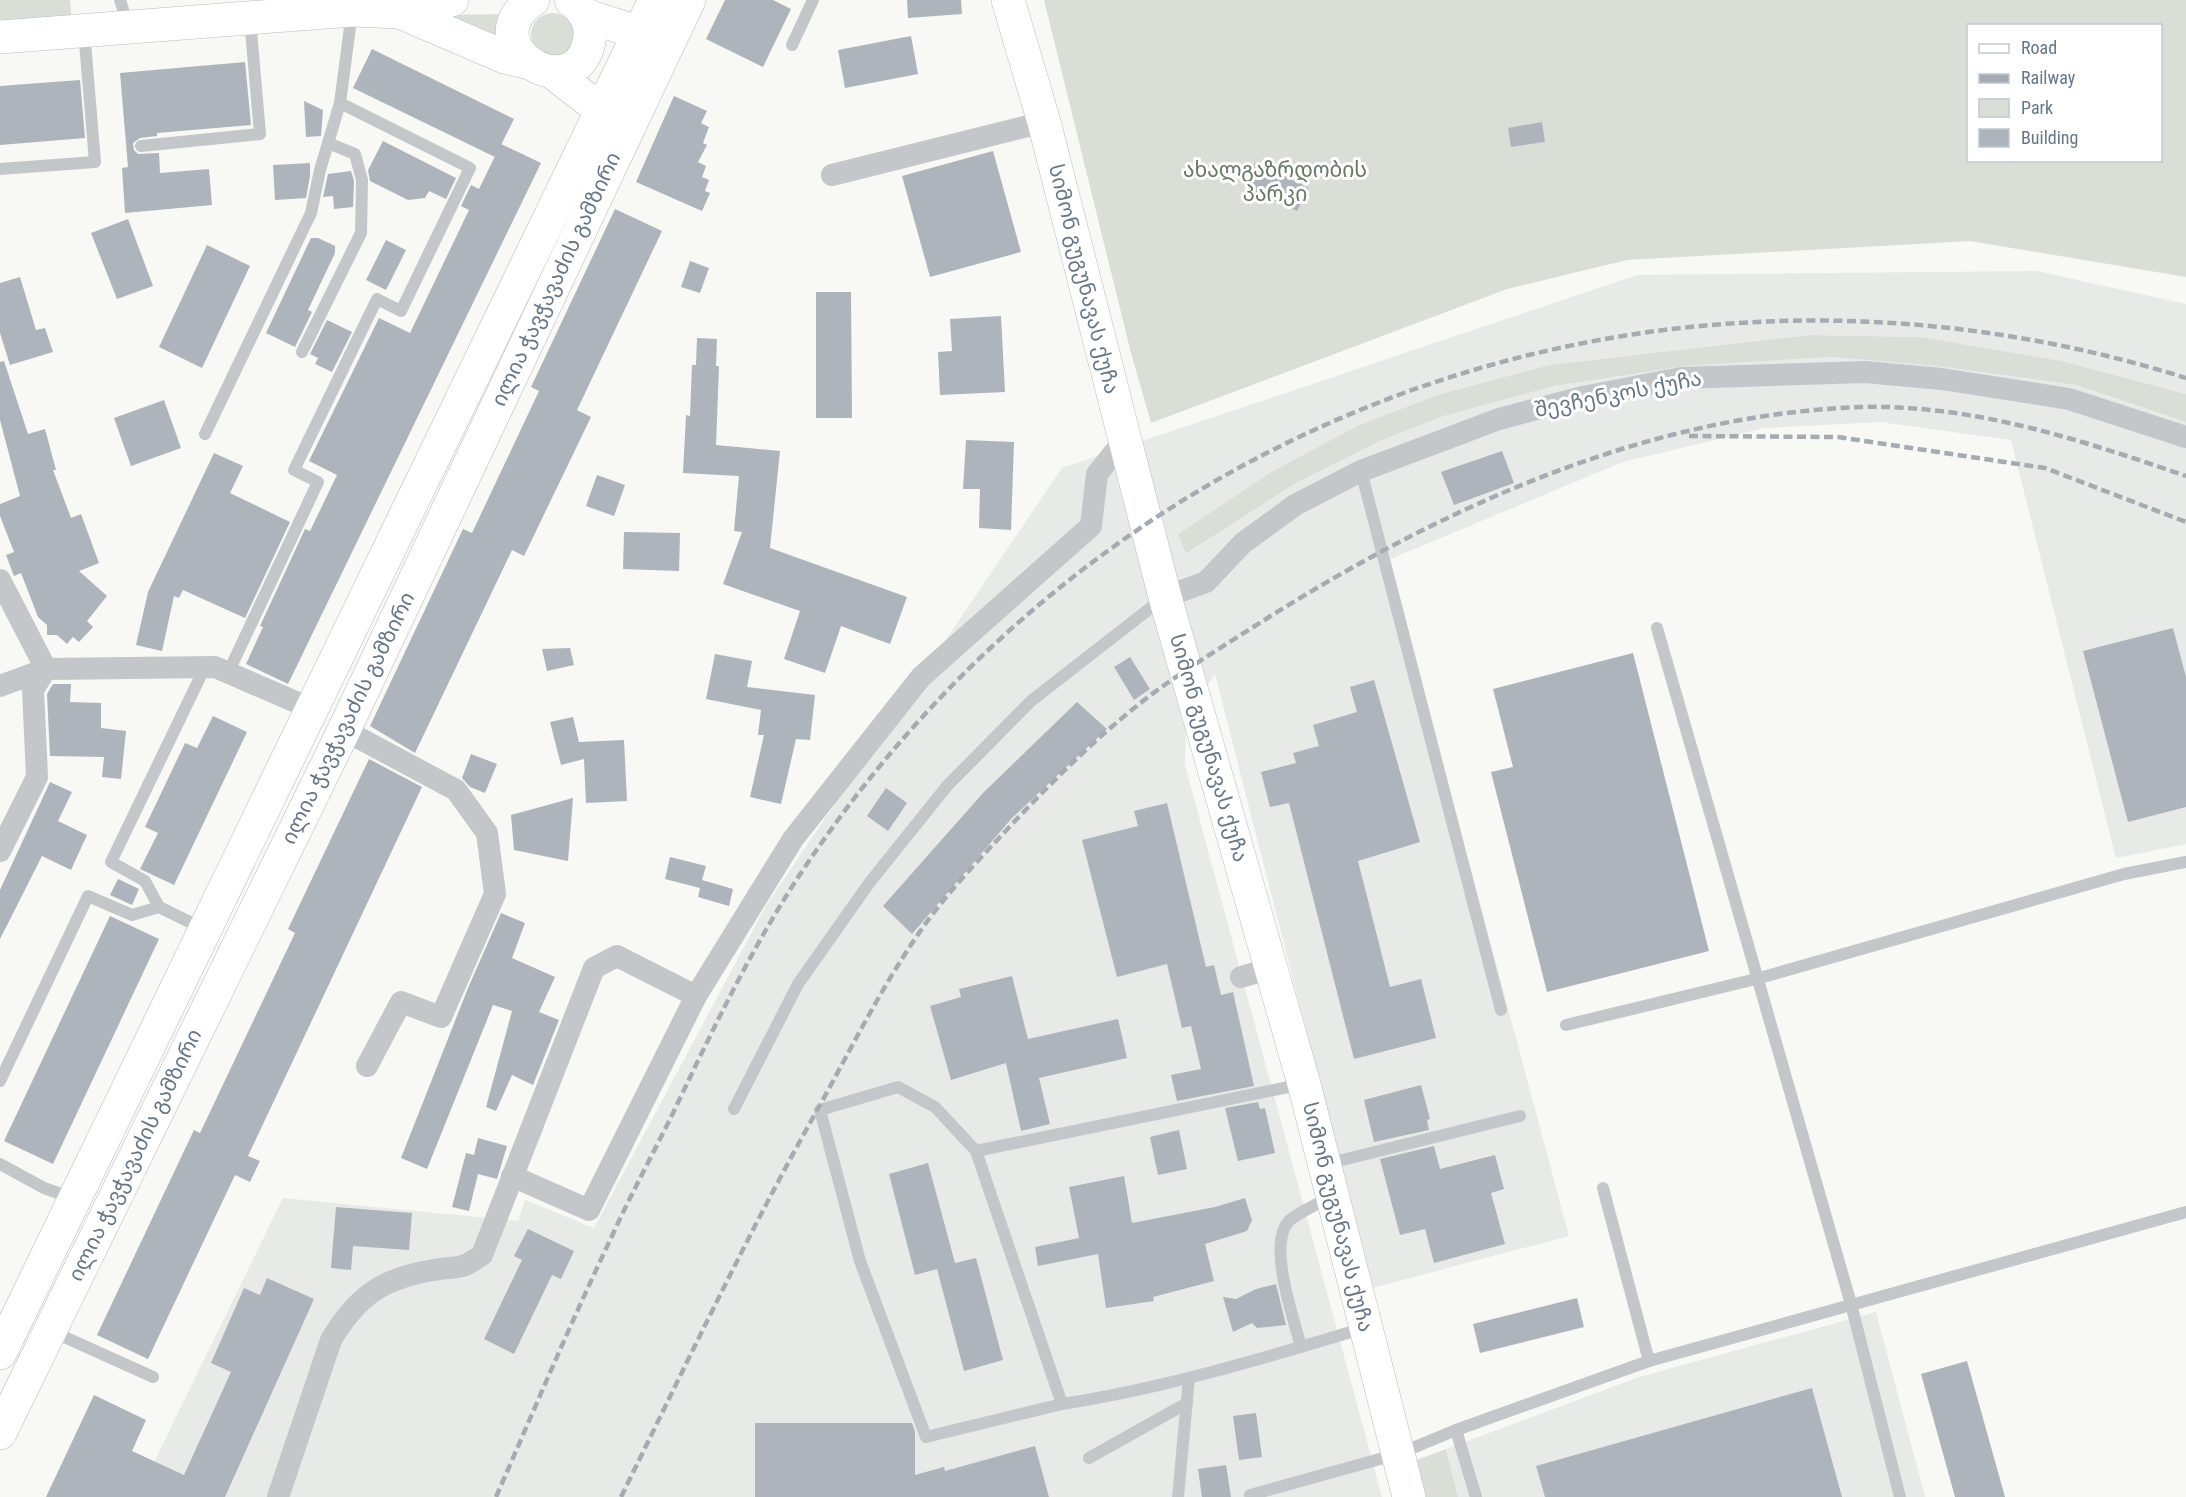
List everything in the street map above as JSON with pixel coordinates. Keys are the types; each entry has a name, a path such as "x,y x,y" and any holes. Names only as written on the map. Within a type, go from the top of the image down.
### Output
{"main road":[{"path":"0,37 84,30 124,13 250,18 352,10 400,12 452,0"},
{"path":"533,0 518,15 514,27 516,46 539,67 615,117"},
{"name":"ილია ჭავჭავაძის გამზირი","path":"653,39 655,0"},
{"name":"ილია ჭავჭავაძის გამზირი","path":"0,1353 312,709 653,39 689,0"},
{"name":"სიმონ გუგუნავას ქუჩა","path":"1008,0 1044,122 1165,597 1304,1084 1409,1497"},
{"path":"400,12 505,57 539,67 568,69 581,59 588,46 590,30 578,7"},
{"path":"578,7 653,39"},
{"name":"ილია ჭავჭავაძის გამზირი","path":"0,1433 344,730 615,117"}],"street":[{"path":"832,175 1044,122"},
{"name":"შევჩენკოს ქუჩა","path":"1165,597 1206,582 1243,543 1295,505 1361,471 1498,419 1583,397 1680,378 1775,373 1865,372 2069,399 2186,437"},
{"path":"512,1176 589,1210 696,996 793,839 921,676 1091,526 1097,474 1125,439"},
{"path":"0,580 46,669"},
{"path":"0,686 46,669 206,667 229,671 312,709"},
{"path":"0,851 37,777 33,690 46,669"},
{"path":"344,730 456,790 487,833 495,894 441,1017 401,1002 367,1066"},
{"path":"278,1497 331,1340 345,1317 379,1285 435,1270 462,1269 482,1255 594,968 617,956 696,996"},
{"path":"1241,977 1272,968"}],"lane":[{"path":"792,45 813,0"},
{"path":"205,434 311,213 340,103 352,10"},
{"path":"141,146 260,134 250,18"},
{"path":"0,169 95,162 84,30"},
{"path":"229,671 318,482 294,470 377,299 400,311 470,168 340,103"},
{"path":"303,352 361,233 362,180 356,154 328,143"},
{"path":"1361,471 1501,1010"},
{"path":"734,1109 798,984 870,882 947,786 1031,701 1165,597"},
{"path":"1657,628 1851,1304 1900,1497"},
{"path":"206,667 111,862 145,881 159,907 206,929"},
{"path":"1566,1025 1756,979 2124,874 2186,862"},
{"path":"0,1081 88,896 132,915 159,907"},
{"path":"976,1151 1304,1084"},
{"path":"1062,1404 976,1151 935,1107 898,1087 820,1110 860,1261 926,1437 1062,1404 1130,1393 1302,1347 1365,1327"},
{"path":"1302,1347 1287,1290 1280,1250 1281,1234 1289,1221 1328,1180 1520,1116"},
{"path":"0,1164 44,1188 75,1199"},
{"path":"1604,1188 1649,1361"},
{"path":"1250,1495 1398,1454 1456,1430 1649,1361 2186,1212"},
{"path":"50,1331 153,1377"},
{"path":"1178,1497 1189,1378"},
{"path":"1089,1458 1187,1403"},
{"path":"1456,1430 1476,1497"}],"shaded area":[{"path":"2037,271 2186,304 2186,394 2062,361 1921,337 1809,335 1549,365 1437,395 1357,426 1271,472 1178,534 1187,554 1296,483 1380,441 1444,416 1554,386 1685,366 1832,357 1937,366 2076,385 2186,422 2186,844 2116,858 2011,440 1880,422 1764,428 1623,462 1388,560 1569,1236 1372,1288 1215,674 1186,719 1185,765 1382,1497 137,1497 283,1198 518,1221 525,1200 594,1228 767,904 1062,468 1637,275"},
{"path":"1876,1312 1925,1497 1458,1497 1446,1449 1639,1377"}],"green space":[{"path":"0,0 70,0 72,22 0,31"},
{"name":"ახალგაზრდობის პარკი","path":"1044,0 2186,0 2186,277 1970,241 1627,260 1507,289 1151,423 1131,353"},
{"path":"553,13 568,20 575,35 568,50 553,57 538,50 531,35 538,20"},
{"path":"507,14 502,40 442,15"},
{"path":"1809,335 1921,337 2062,361 2186,394 2186,422 2076,385 1937,366 1832,357 1685,366 1554,386 1444,416 1380,441 1296,483 1186,554 1178,534 1271,472 1357,426 1437,395 1549,365"},
{"path":"1446,1449 1458,1497 1423,1497 1414,1461"}],"building":[{"path":"725,0 773,0 791,9 763,67 706,39"},
{"path":"907,0 961,0 962,14 908,18"},
{"path":"911,36 918,74 845,88 838,50"},
{"path":"372,49 514,119 495,157 353,88"},
{"path":"245,62 251,125 157,133 157,136 140,138 133,143 134,150 138,154 159,153 160,173 209,169 212,205 125,213 122,168 128,167 120,73"},
{"path":"80,80 85,138 0,145 0,86"},
{"path":"674,96 707,111 701,123 709,127 703,143 707,145 698,162 706,166 702,177 709,180 705,191 710,193 702,211 636,182"},
{"path":"304,101 323,110 321,136 306,137"},
{"path":"1542,122 1545,142 1511,147 1508,128"},
{"path":"383,141 456,178 446,199 429,191 425,198 408,200 370,181 368,170"},
{"path":"501,144 541,163 288,684 246,664 263,627 260,626 305,529 310,531 337,475 309,461 379,318 410,333 469,210 461,206 471,185 479,189"},
{"path":"993,151 1021,252 930,277 902,176"},
{"path":"1255,162 1309,188 1297,211 1244,186"},
{"path":"310,163 306,198 275,200 273,165"},
{"path":"351,171 354,181 353,207 334,209 333,196 323,197 328,174"},
{"path":"615,209 662,231 577,410 591,417 524,556 512,550 415,753 370,726 463,529 472,533 539,391 531,387"},
{"path":"128,219 153,286 117,299 91,233"},
{"path":"311,238 318,238 335,246 335,253 308,310 312,312 295,347 266,333"},
{"path":"386,240 406,250 386,290 366,280"},
{"path":"207,245 250,266 202,368 159,347"},
{"path":"690,261 709,268 700,293 681,287"},
{"path":"20,277 36,330 45,328 53,352 10,365 0,333 0,283"},
{"path":"816,292 851,292 852,418 816,418"},
{"path":"1001,316 1005,392 940,395 938,352 952,351 950,319"},
{"path":"327,320 352,332 332,372 315,364 318,358 310,354"},
{"path":"697,338 717,339 716,366 719,366 716,445 780,451 770,548 907,597 890,644 841,626 825,673 784,659 800,611 723,584 742,532 734,531 739,476 683,473 686,415 690,416 692,365 696,365"},
{"path":"4,361 28,434 45,429 56,470 53,470 71,518 81,514 99,563 79,571 107,596 87,621 93,627 79,642 73,637 67,644 57,635 47,635 47,625 38,617 21,573 14,576 6,555 14,552 0,516 0,504 20,496 0,420 0,362"},
{"path":"164,400 181,448 131,466 114,418"},
{"path":"966,440 1014,442 1011,530 979,528 980,489 963,489"},
{"path":"1502,451 1514,483 1454,505 1441,472"},
{"path":"214,453 243,466 230,493 290,522 245,618 183,590 179,598 174,596 162,651 136,645 148,592"},
{"path":"597,475 625,485 614,516 586,506"},
{"path":"624,532 680,533 679,571 623,569"},
{"path":"2173,628 2186,677 2186,807 2128,822 2083,651"},
{"path":"570,648 574,665 547,671 542,649"},
{"path":"1633,653 1709,951 1547,992 1491,772 1513,767 1493,689"},
{"path":"715,654 752,661 747,687 815,695 810,740 796,739 781,804 750,797 764,735 758,735 761,710 706,699"},
{"path":"1130,657 1150,689 1134,700 1114,667"},
{"path":"1374,680 1420,842 1358,861 1390,987 1421,979 1436,1038 1354,1059 1289,803 1270,807 1261,772 1296,763 1293,753 1319,746 1313,725 1357,712 1350,687"},
{"path":"53,684 71,684 70,702 101,703 101,728 126,731 121,779 102,777 104,757 50,756 47,694"},
{"path":"1077,702 1107,729 1012,818 912,934 883,906 983,793"},
{"path":"213,716 247,732 174,885 140,869 158,833 145,827 185,743 197,748"},
{"path":"573,717 579,742 624,740 627,801 586,803 584,759 561,765 550,722"},
{"path":"471,754 497,764 485,793 470,787 462,778"},
{"path":"369,759 422,787 248,1156 260,1161 250,1182 235,1175 148,1359 97,1335 194,1130 200,1133 295,933 288,929"},
{"path":"50,782 72,792 58,821 87,835 71,870 42,856 0,939 0,890"},
{"path":"886,788 907,803 888,831 867,816"},
{"path":"573,798 568,861 514,850 511,815"},
{"path":"1167,803 1206,967 1214,965 1221,995 1233,992 1254,1086 1177,1101 1171,1075 1201,1069 1191,1026 1182,1028 1167,964 1117,977 1082,840 1138,826 1134,811"},
{"path":"670,857 706,866 702,880 733,889 729,906 698,897 700,888 665,879"},
{"path":"118,879 139,889 132,905 110,895"},
{"path":"501,913 525,923 512,958 555,977 539,1012 559,1020 533,1085 512,1075 496,1111 486,1107 512,1011 493,1005 427,1169 401,1158 468,988"},
{"path":"110,916 159,939 53,1164 4,1141"},
{"path":"1012,976 1028,1039 1118,1019 1127,1058 1039,1078 1050,1124 1021,1131 1006,1063 951,1080 930,1006 961,997 959,989"},
{"path":"1421,1085 1430,1119 1427,1120 1429,1130 1374,1142 1364,1100"},
{"path":"1258,1102 1260,1109 1265,1108 1275,1153 1238,1161 1225,1108"},
{"path":"1179,1130 1187,1169 1158,1175 1150,1137"},
{"path":"478,1138 507,1146 497,1179 478,1174 469,1211 452,1207 466,1153 474,1155"},
{"path":"1434,1146 1440,1169 1495,1155 1504,1189 1491,1193 1505,1244 1434,1263 1425,1229 1400,1235 1380,1159"},
{"path":"928,1163 955,1263 976,1258 1003,1360 964,1371 937,1269 915,1275 889,1174"},
{"path":"1124,1176 1132,1223 1215,1207 1245,1198 1252,1220 1247,1231 1205,1244 1214,1281 1153,1297 1154,1301 1106,1308 1098,1254 1038,1266 1035,1247 1079,1238 1069,1187"},
{"path":"336,1207 412,1213 409,1250 353,1246 351,1270 331,1268"},
{"path":"528,1229 574,1251 561,1279 552,1275 514,1354 484,1339 522,1260 514,1256"},
{"path":"267,1278 314,1299 225,1497 46,1497 94,1395 146,1420 132,1451 184,1475 231,1372 211,1363 244,1288 260,1295"},
{"path":"1276,1284 1286,1325 1257,1328 1252,1323 1233,1332 1223,1297 1236,1299 1256,1289"},
{"path":"1577,1298 1584,1327 1480,1353 1473,1324"},
{"path":"1967,1361 2005,1497 1955,1497 1921,1374"},
{"path":"1812,1388 1842,1497 1545,1497 1536,1466"},
{"path":"1256,1413 1262,1457 1239,1460 1233,1416"},
{"path":"755,1423 912,1423 915,1432 915,1475 944,1467 945,1471 1035,1446 1049,1497 755,1497"},
{"path":"1226,1465 1231,1497 1202,1497 1198,1469"}],"railway":[{"path":"496,1497 567,1333 627,1205 736,984 789,891 809,861 935,704 1080,572 1242,466 1416,388 1602,340 1794,321 1990,333 2186,378"},
{"path":"621,1497 715,1304 789,1161 877,1000 919,933 968,872 1062,773 1128,713 1195,664 1334,578 1476,505 1550,474 1625,448 1702,428 1780,414 1860,407 1944,411 1985,418 2067,438 2186,476"},
{"path":"1689,436 1838,437 2045,468 2186,522"}]}
